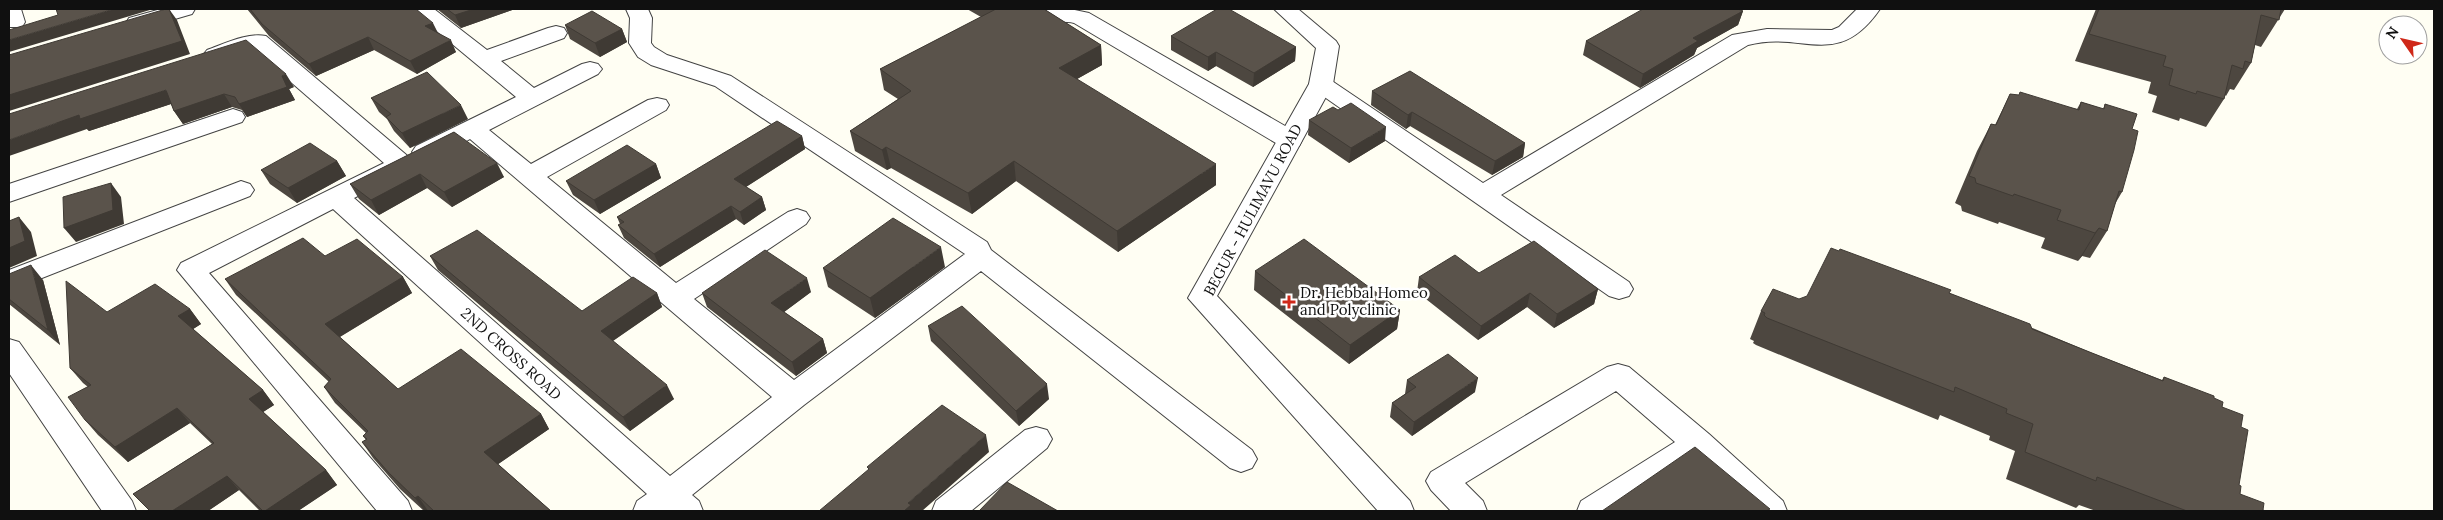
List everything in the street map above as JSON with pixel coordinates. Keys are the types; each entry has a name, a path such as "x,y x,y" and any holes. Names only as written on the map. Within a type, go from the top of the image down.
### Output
{"street":[{"path":"117,29 184,9"},
{"path":"421,9 532,98"},
{"path":"637,9 641,18 640,43 646,52 659,60 723,81 742,92 978,249 979,254 1241,459"},
{"name":"BEGUR - HULIMAVU ROAD","path":"1286,9 1328,46 1321,84 1202,298 1398,511"},
{"path":"1482,195 1740,40 1761,34 1820,37 1840,35 1847,32 1869,9"},
{"path":"1040,16 1063,14 1081,18 1290,140"},
{"path":"484,59 556,33"},
{"path":"194,62 258,41 401,164"},
{"path":"396,511 191,270 590,69"},
{"path":"1321,84 1619,289"},
{"path":"529,176 657,105"},
{"path":"9,193 233,117"},
{"path":"472,128 793,397"},
{"path":"9,281 241,190"},
{"name":"2ND CROSS ROAD","path":"336,197 669,506"},
{"path":"595,231 620,216"},
{"path":"676,297 797,218"},
{"path":"669,506 793,397 975,260 979,254"},
{"path":"9,350 120,511"},
{"path":"1471,511 1442,482 1618,375 1698,443 1771,511"},
{"path":"951,511 1036,439"},
{"path":"1593,511 1698,443"}],"building":[{"path":"56,9 114,9 9,40 9,30 58,15"},
{"path":"169,9 182,41 9,95 9,55"},
{"path":"250,9 416,9 433,23 425,26 451,40 410,61 368,37 309,64 262,24"},
{"path":"447,9 474,9 455,15"},
{"path":"996,9 1044,9 1101,45 1059,68 1216,164 1117,231 1014,161 968,193 886,147 882,150 850,131 911,91 880,69"},
{"path":"1217,9 1229,9 1296,47 1254,73 1216,52 1208,57 1171,36"},
{"path":"1643,9 1738,9 1743,11 1693,38 1698,41 1643,74 1586,41"},
{"path":"2099,9 2281,9 2279,20 2261,15 2251,63 2245,61 2243,69 2232,65 2224,99 2197,91 2196,94 2169,85 2173,69 2163,66 2166,56 2089,34"},
{"path":"592,11 622,29 595,43 565,25"},
{"path":"246,40 286,74 282,76 287,87 239,104 235,97 224,94 174,111 166,90 80,119 79,115 9,140 9,114"},
{"path":"1410,71 1525,143 1495,161 1412,112 1408,115 1372,91"},
{"path":"427,72 461,105 402,133 386,117 391,114 371,98"},
{"path":"2020,92 2079,110 2081,102 2104,109 2105,104 2137,114 2132,129 2138,131 2134,150 2122,192 2119,191 2107,231 2099,228 2095,233 2057,220 2061,210 1976,183 1975,178 1969,176 1991,124 1996,125 2010,94 2019,95"},
{"path":"1351,103 1386,127 1351,148 1309,120 1333,107 1338,110"},
{"path":"777,121 802,136 734,179 762,197 740,212 731,206 654,254 618,225 624,222 617,217"},
{"path":"454,132 497,163 444,192 420,174 371,200 350,184"},
{"path":"310,143 337,161 288,188 261,170"},
{"path":"627,145 656,164 594,200 566,181"},
{"path":"111,183 113,210 64,228 63,197"},
{"path":"19,217 25,241 9,248 9,221"},
{"path":"893,218 941,247 870,298 823,268"},
{"path":"477,230 582,311 633,277 657,293 601,331 667,385 623,417 430,256"},
{"path":"303,238 325,256 357,239 403,277 325,324 398,389 461,349 541,414 484,452 551,511 434,511 418,496 415,498 389,473 362,442 367,439 363,436 368,431 324,387 331,379 225,279"},
{"path":"1304,239 1400,310 1350,345 1255,271"},
{"path":"1534,241 1598,289 1557,314 1530,293 1481,326 1419,277 1455,255 1479,273"},
{"path":"1831,248 1839,251 1840,249 1951,290 1949,293 2030,324 2032,329 2163,381 2164,377 2214,396 2214,398 2223,402 2222,407 2243,415 2241,427 2248,430 2239,485 2241,486 2240,494 2264,503 2263,510 2265,511 2187,511 2097,477 2096,481 2025,452 2033,424 2006,413 2007,409 1955,387 1954,392 1767,318 1764,315 1765,313 1761,311 1773,289 1799,299 1807,296"},
{"path":"765,250 807,278 771,303 823,339 792,362 702,293"},
{"path":"31,265 48,330 9,299 9,274"},
{"path":"66,281 107,312 155,284 190,309 178,316 263,390 249,399 326,470 265,511 227,476 172,511 150,511 133,494 214,443 177,408 115,447 85,420 68,397 91,385 70,368"},
{"path":"962,306 1047,384 1016,411 928,326"},
{"path":"1448,354 1478,378 1414,422 1392,403 1416,387 1407,380"},
{"path":"942,405 986,435 908,503 911,505 904,511 819,511 869,469 867,467"},
{"path":"1695,447 1770,509 1766,511 1602,511"},
{"path":"1007,482 1058,511 979,511"}],"place":[{"name":"Dr. Hebbal Homeo and Polyclinic","path":"1289,302"}]}
